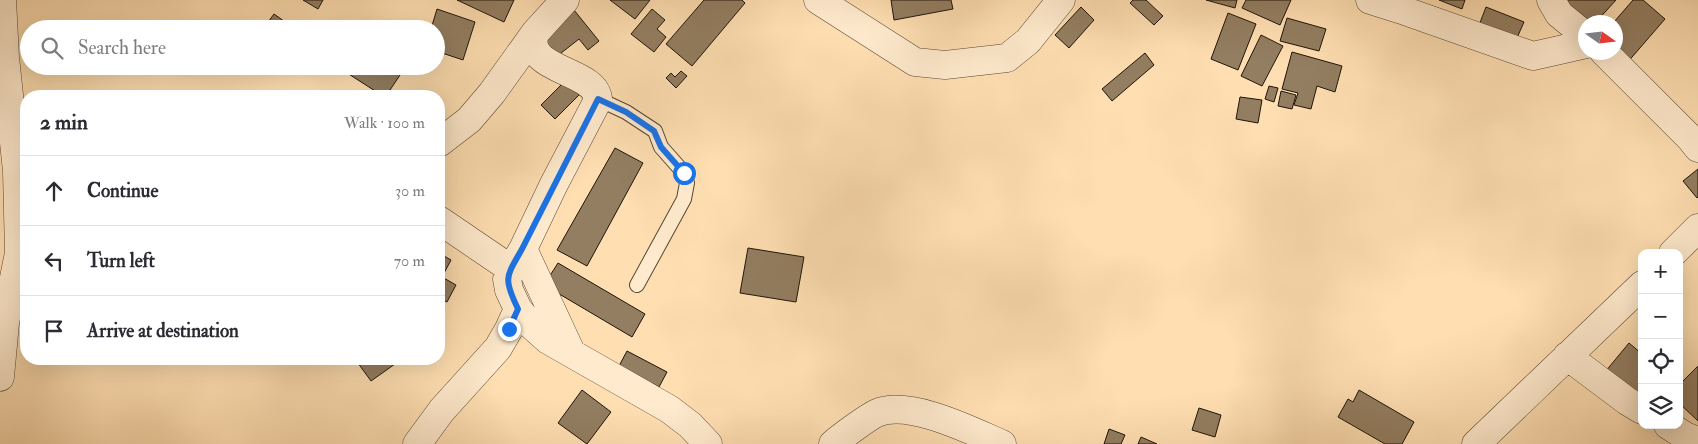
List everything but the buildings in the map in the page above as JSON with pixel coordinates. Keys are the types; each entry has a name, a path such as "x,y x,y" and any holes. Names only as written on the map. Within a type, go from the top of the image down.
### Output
{"street":[{"path":"0,377 5,324 19,253 17,171 5,57 2,0"},
{"path":"445,138 469,120 492,93 535,33 565,0"},
{"path":"818,0 915,62 945,65 1007,58 1028,41 1061,0"},
{"path":"1370,0 1407,5 1533,56 1578,46"},
{"path":"1551,0 1559,14 1578,29"},
{"path":"535,33 533,45 537,54 582,80 596,91 598,99 507,279 509,290 518,309 529,323 548,340 669,408 690,425 708,444"},
{"path":"1612,60 1698,148"},
{"path":"445,223 517,259 571,352"},
{"path":"1677,249 1698,228"},
{"path":"1476,444 1638,289"},
{"path":"417,444 442,410 498,348 518,309"},
{"path":"1567,356 1638,408"},
{"path":"834,444 878,412 912,410 1002,444"},
{"path":"1674,429 1698,441"}],"lane":[{"path":"598,99 626,112 654,131 661,147 684,173 687,184 684,199 637,285"}],"route":[{"path":"509,329 518,309 509,290 507,279 598,99 626,112 654,131 661,147 684,173"}]}
